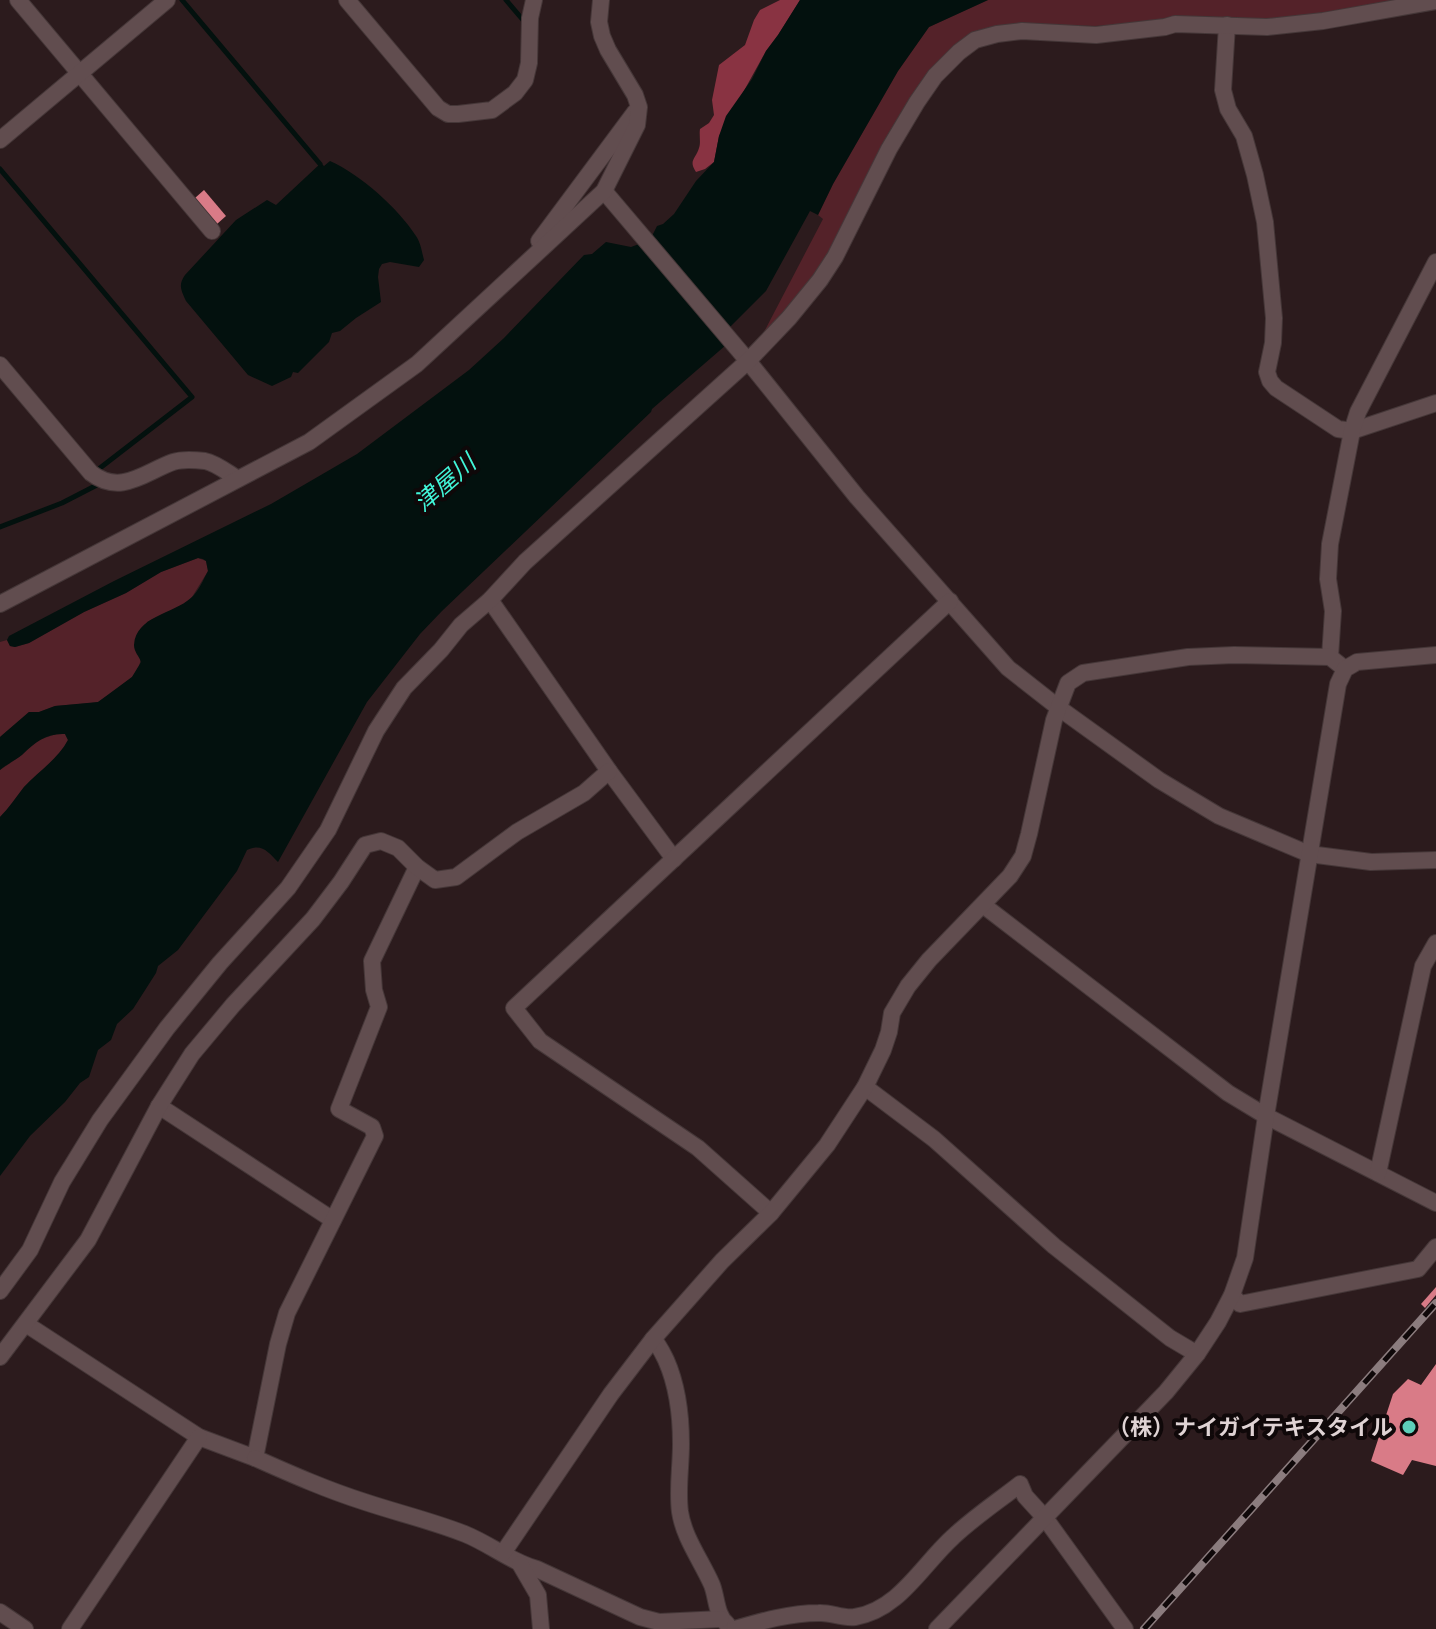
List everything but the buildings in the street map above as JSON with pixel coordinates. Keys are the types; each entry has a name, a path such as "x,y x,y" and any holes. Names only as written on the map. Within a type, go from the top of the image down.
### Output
{"street":[{"path":"18,0 212,231"},
{"path":"0,140 167,0"},
{"path":"347,0 438,108 448,114 458,114 492,110 515,93 525,80 534,0"},
{"path":"0,604 309,442 417,364 609,197 637,125 639,107 602,36 599,22 601,0"},
{"path":"0,1291 30,1250 62,1182 100,1120 184,1007 288,888 328,830 376,731 404,688 461,625 490,600 525,562 748,361 789,318 835,257 889,149 917,102 935,76 959,52 975,40 1022,31 1096,35 1175,24 1281,26 1436,1"},
{"path":"1227,25 1223,90 1228,109 1244,136 1265,222 1274,318 1267,372 1270,381 1338,429 1352,431 1436,403"},
{"path":"472,313 543,237 639,107"},
{"path":"609,197 748,361 857,497 1008,668 1159,780 1207,809 1309,854 1371,862 1436,860"},
{"path":"1330,657 1333,611 1328,579 1330,544 1352,431 1358,412 1436,262"},
{"path":"0,365 99,479 115,483 133,481 176,460 209,461 238,479"},
{"path":"490,600 674,859"},
{"path":"771,1213 698,1148 540,1041 514,1008 950,601"},
{"path":"937,1629 1166,1392 1197,1354 1232,1295 1245,1258 1338,684 1345,669 1357,662 1436,655"},
{"path":"503,1553 611,1394 653,1339 722,1261 771,1213 827,1145 865,1087 883,1050 892,1013 908,986 1010,876 1023,856 1054,720 1068,683 1083,673 1188,657 1330,657 1345,669"},
{"path":"0,1357 88,1240 159,1106 201,1044 313,919 365,845 381,841 398,848 435,880 456,877 517,832 584,793 609,771"},
{"path":"255,1458 287,1313 375,1136 372,1127 339,1109 379,1007 372,961 417,867"},
{"path":"983,905 1228,1093 1266,1116 1436,1203"},
{"path":"1378,1173 1423,966 1436,943"},
{"path":"865,1087 934,1139 1054,1246 1170,1338 1197,1354"},
{"path":"159,1106 333,1220"},
{"path":"1232,1295 1240,1304 1418,1269 1436,1247"},
{"path":"26,1324 199,1437 364,1501 467,1535 520,1564 640,1617 659,1622 729,1626 820,1612 853,1618 879,1608 898,1596 953,1537 1020,1484 1025,1496 1045,1518 1125,1629"},
{"path":"653,1339 674,1379 679,1402 679,1487 684,1533 700,1559 729,1626"},
{"path":"70,1629 199,1437"},
{"path":"520,1564 538,1595 541,1629"},
{"path":"0,1612 25,1629"}],"shaded area":[{"path":"780,0 800,0 766,51 719,136 714,162 696,172 693,162 700,146 700,129 714,115 712,100 719,65 745,45 760,10"},
{"path":"988,0 1406,0 1269,20 1206,16 1095,26 1018,24 958,47 818,274 766,336 764,332 823,219 818,215 833,184 898,71 929,27"},
{"path":"198,558 206,561 208,571 184,604 147,622 139,668 132,677 98,702 29,712 0,737 0,642 7,640 10,646 15,647 29,643 161,572"},
{"path":"65,734 68,740 64,747 24,787 0,817 0,770 36,741"}],"water":[{"name":"津屋川","path":"800,0 988,0 929,27 898,71 818,215 810,211 766,291 728,329 726,345 652,409 420,634 367,702 278,862 261,848 247,850 237,871 178,950 158,966 133,1009 117,1024 111,1040 98,1050 89,1077 30,1136 0,1176 0,817 68,740 65,734 47,737 0,770 0,737 29,712 98,702 132,677 141,662 134,647 136,635 148,622 194,595 208,571 206,561 198,558 161,572 29,643 10,646 9,636 271,504 357,454 469,370 584,255 592,254 606,242 631,247 650,240 657,226 674,214 696,181 714,162 726,116"},
{"path":"330,161 378,193 399,214 418,239 424,260 419,267 390,262 382,264 378,277 381,302 340,331 332,333 329,342 298,373 293,372 291,377 272,386 248,375 186,301 181,285 185,275 236,220 267,200 276,205 321,163 324,166"}],"waterway":[{"path":"182,0 320,164"},
{"path":"506,0 523,20"},
{"path":"0,169 192,397 100,468"},
{"path":"0,527 62,503 97,485"}],"railway":[{"path":"1144,1629 1436,1303"}],"place":[{"name":"（株）ナイガイテキスタイル","path":"1409,1427"}]}
